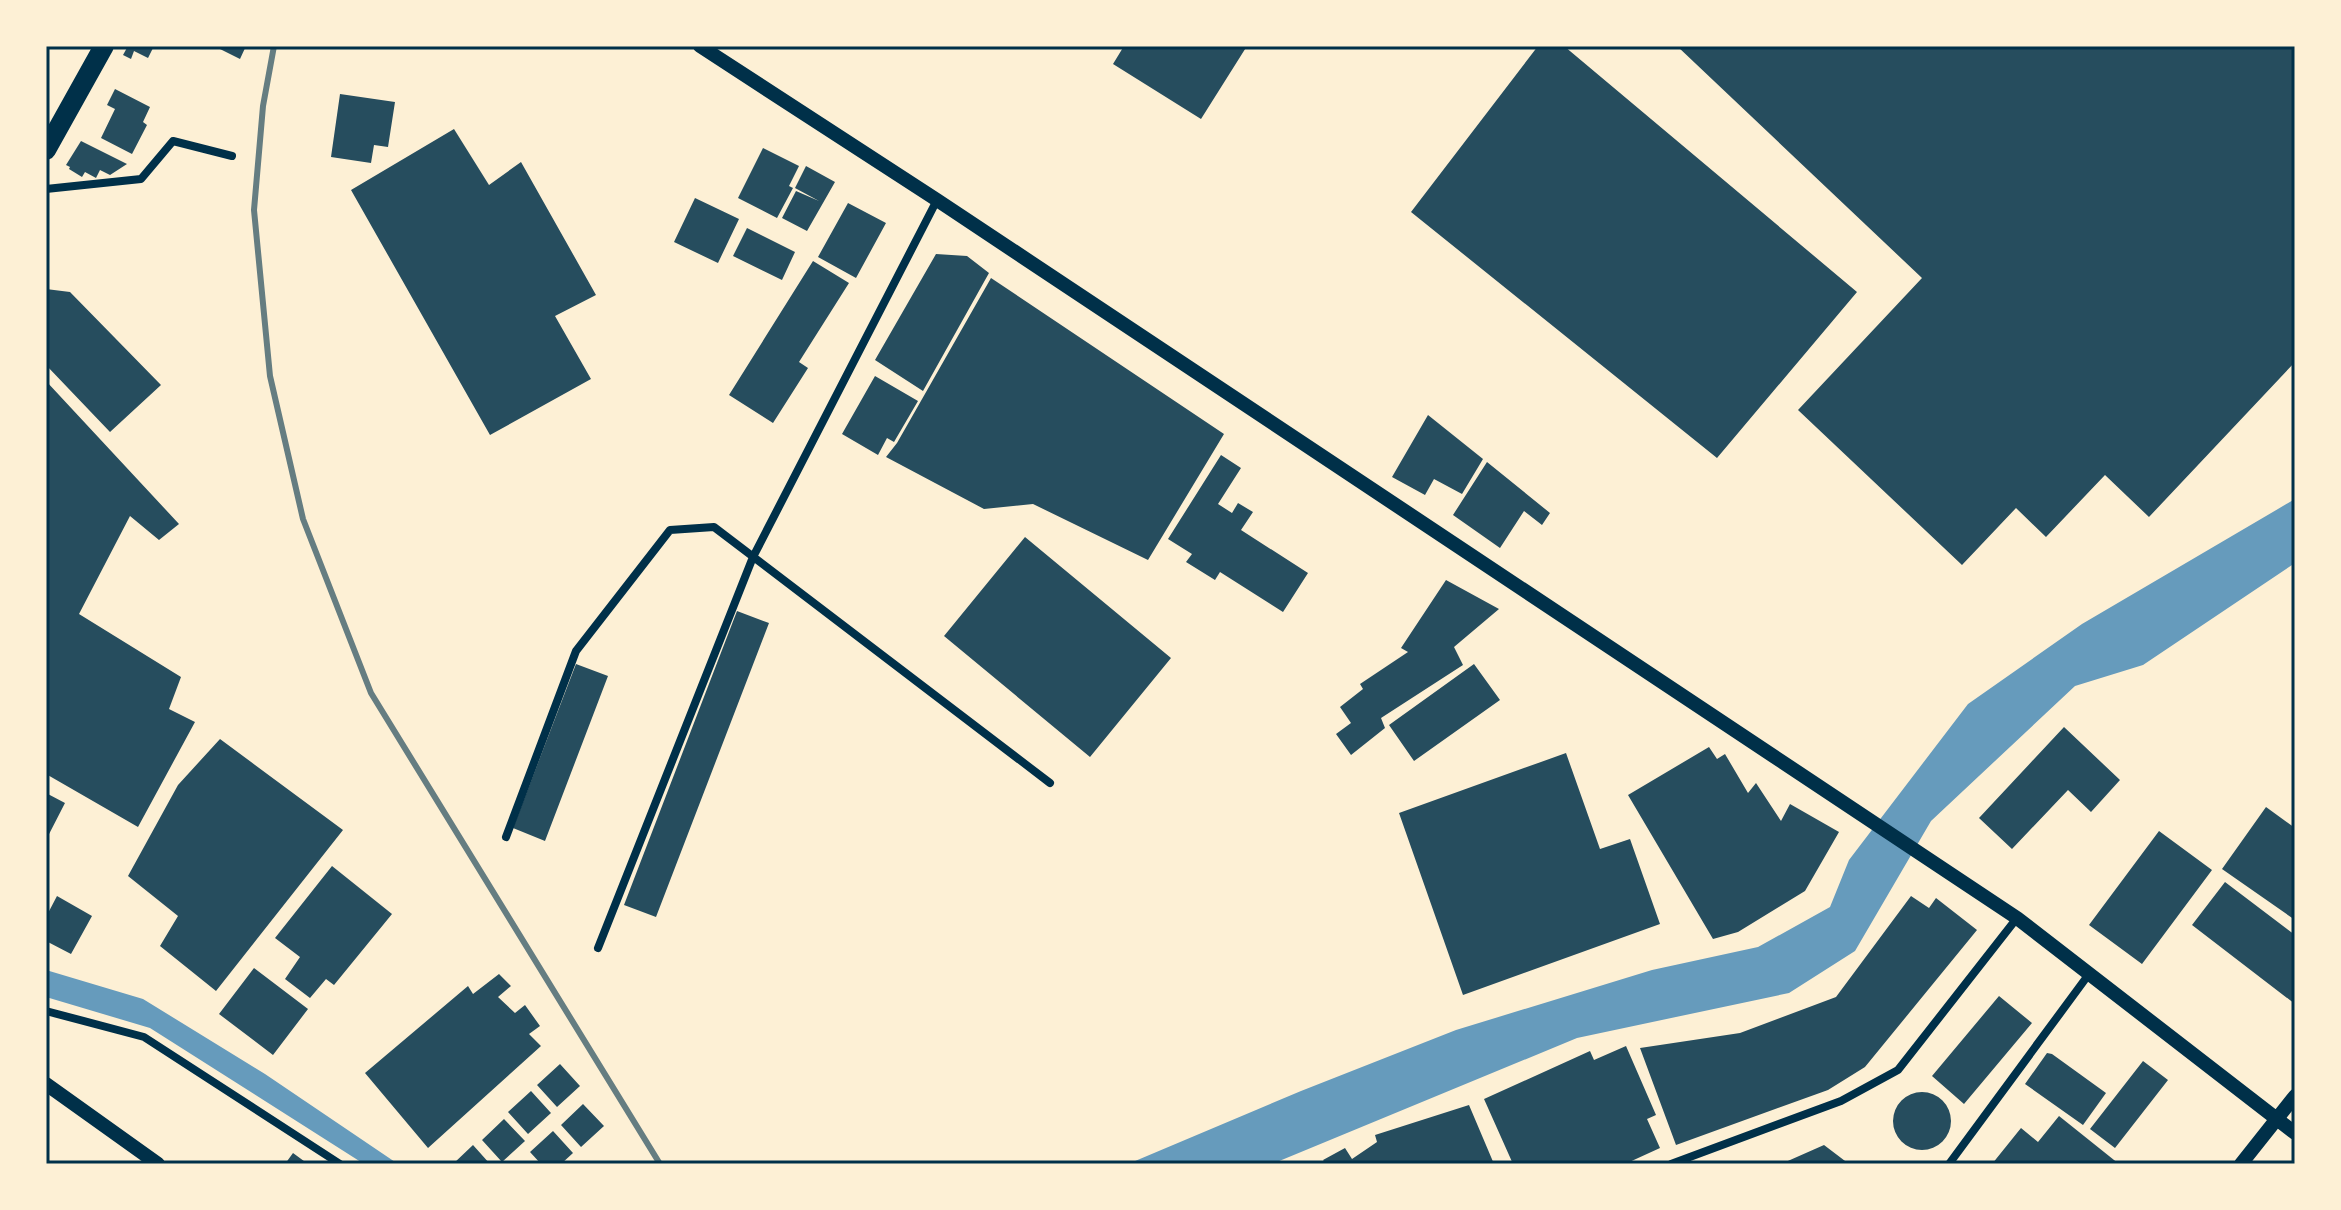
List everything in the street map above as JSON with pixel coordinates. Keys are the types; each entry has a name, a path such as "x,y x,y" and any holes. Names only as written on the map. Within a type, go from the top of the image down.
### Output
{"main road":[{"path":"46,150 104,46"}],"street":[{"path":"700,46 937,200 2017,918 2295,1133"},
{"path":"46,189 141,179 173,141 232,156"},
{"path":"598,948 753,557 937,200"},
{"path":"506,837 576,651 670,530 714,527 1050,783"},
{"path":"1671,1164 1841,1101 1898,1070 2017,918"},
{"path":"1949,1164 2089,974"},
{"path":"46,1011 144,1037 340,1164"},
{"path":"46,1084 158,1164"},
{"path":"2241,1164 2295,1096"}],"water":[{"path":"2295,499 2295,563 2143,665 2075,686 1931,821 1855,951 1789,993 1577,1038 1272,1164 1128,1164 1456,1030 1652,970 1758,947 1830,907 1849,860 1968,704 2082,624"},
{"path":"46,970 143,999 265,1074 398,1164 364,1164 150,1028 46,997"}],"building":[{"path":"128,46 154,46 148,58 134,51 131,59 123,55"},
{"path":"214,46 246,46 240,59"},
{"path":"1124,46 1247,46 1201,119 1113,64"},
{"path":"1538,46 1564,46 1857,292 1717,458 1411,212"},
{"path":"1677,46 2295,46 2295,362 2149,517 2105,475 2046,537 2016,508 1962,565 1798,410 1922,278"},
{"path":"115,89 150,107 143,122 147,125 132,154 101,138 115,109 107,105"},
{"path":"340,94 395,102 388,147 374,145 371,163 331,157"},
{"path":"454,129 489,185 521,162 596,295 555,316 591,379 490,435 351,190"},
{"path":"81,141 127,164 110,175 100,170 96,178 85,172 82,177 66,165"},
{"path":"763,148 799,166 789,186 793,188 777,218 738,198"},
{"path":"806,166 835,182 807,231 782,218 796,191 819,201 795,188"},
{"path":"695,198 739,219 718,263 674,242"},
{"path":"848,203 886,223 856,278 818,257"},
{"path":"747,228 795,252 782,280 733,256"},
{"path":"936,254 967,256 989,273 923,391 875,360"},
{"path":"813,261 849,283 799,362 808,368 773,423 729,395"},
{"path":"991,278 1224,434 1148,560 1033,504 984,509 886,457 897,443"},
{"path":"46,289 70,292 161,385 110,432 46,365"},
{"path":"875,376 918,401 894,442 887,438 878,455 842,434"},
{"path":"46,381 179,524 159,540 130,516 79,614 181,677 169,709 195,722 138,827 46,774"},
{"path":"1428,415 1483,459 1462,494 1434,479 1425,495 1392,477"},
{"path":"1221,455 1241,468 1218,504 1232,513 1238,503 1253,512 1241,530 1308,573 1283,612 1220,572 1215,580 1186,562 1192,554 1168,539"},
{"path":"1487,462 1550,513 1542,525 1524,511 1500,548 1453,515"},
{"path":"1025,537 1171,658 1090,757 944,636"},
{"path":"1446,580 1499,609 1454,647 1463,665 1381,718 1385,728 1351,755 1336,734 1351,723 1340,707 1363,689 1360,684 1408,652 1401,648"},
{"path":"737,611 769,623 656,917 624,905"},
{"path":"576,664 608,676 545,841 513,828"},
{"path":"1474,664 1500,700 1414,761 1389,725"},
{"path":"2064,727 2120,780 2091,812 2068,790 2012,849 1979,818"},
{"path":"220,739 343,830 216,991 160,946 178,916 128,876 178,785"},
{"path":"1709,747 1717,759 1725,754 1748,793 1756,783 1781,821 1790,804 1839,832 1805,891 1738,932 1713,939 1628,795"},
{"path":"1566,753 1600,849 1630,839 1660,924 1463,995 1399,813"},
{"path":"46,793 65,803 46,840"},
{"path":"2266,807 2295,828 2295,920 2222,869"},
{"path":"2159,831 2212,870 2142,964 2089,925"},
{"path":"332,866 392,914 334,985 326,979 310,998 285,979 300,957 275,938"},
{"path":"2225,882 2295,935 2295,1004 2192,925"},
{"path":"57,896 92,916 71,954 46,941 46,917"},
{"path":"1911,896 1929,908 1936,898 1977,930 1865,1067 1828,1090 1676,1145 1640,1048 1740,1033 1836,997"},
{"path":"254,968 308,1009 273,1055 219,1014"},
{"path":"499,974 511,986 498,997 515,1013 525,1005 540,1026 529,1034 541,1046 428,1148 365,1073 468,986 473,994"},
{"path":"1999,996 2032,1023 1964,1104 1932,1076"},
{"path":"1626,1046 1656,1115 1647,1119 1660,1148 1625,1164 1513,1164 1484,1099 1590,1051 1594,1060"},
{"path":"2047,1053 2106,1093 2083,1125 2025,1084"},
{"path":"2143,1061 2168,1080 2115,1148 2090,1129"},
{"path":"560,1064 580,1086 557,1107 537,1085"},
{"path":"531,1091 551,1113 528,1134 508,1112"},
{"path":"1922,1092 1943,1100 1951,1121 1943,1142 1922,1150 1901,1142 1893,1121 1901,1100"},
{"path":"583,1104 604,1126 581,1147 561,1125"},
{"path":"1469,1105 1494,1164 1326,1164 1323,1160 1345,1148 1352,1159 1377,1142 1375,1135"},
{"path":"2059,1116 2119,1164 1992,1164 2021,1128 2038,1142"},
{"path":"504,1119 525,1141 502,1162 482,1140"},
{"path":"553,1131 573,1153 561,1164 541,1164 530,1152"},
{"path":"473,1145 490,1164 453,1164"},
{"path":"1824,1145 1849,1164 1781,1164"},
{"path":"293,1153 308,1164 285,1164"}],"railway":[{"path":"274,46 263,106 254,210 270,376 303,519 371,693 660,1164"}]}
